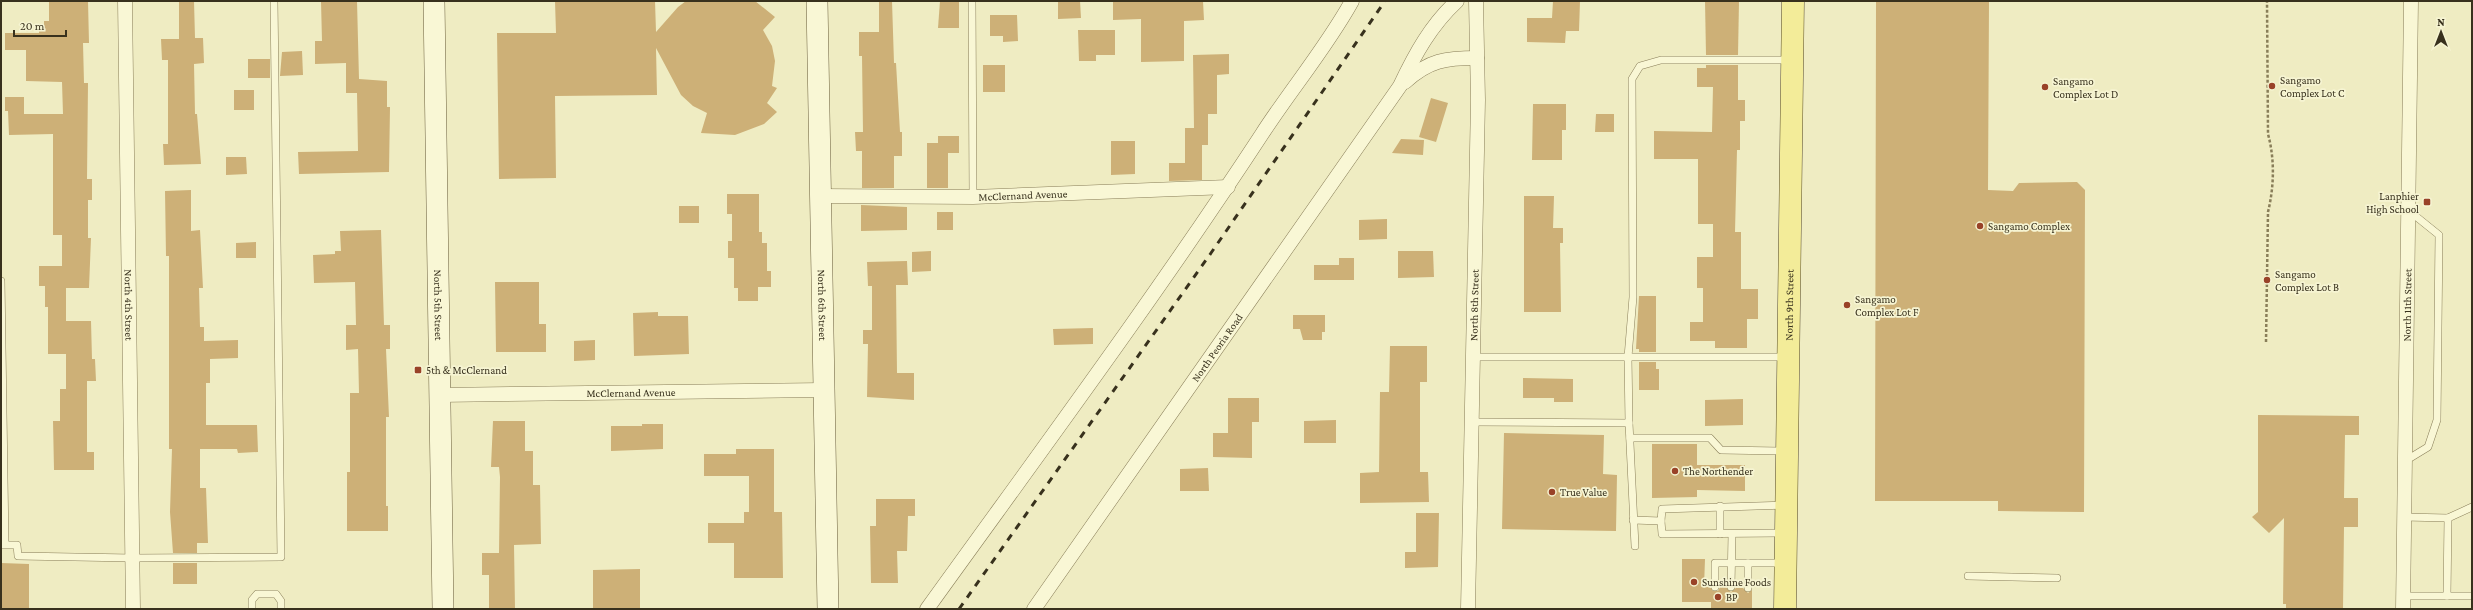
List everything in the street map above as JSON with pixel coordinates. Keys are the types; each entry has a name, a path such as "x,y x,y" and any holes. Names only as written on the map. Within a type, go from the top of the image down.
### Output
{"main road":[{"name":"North 5th Street","path":"434,1 443,609"},
{"name":"North 6th Street","path":"817,1 819,196 828,609"},
{"name":"North 9th Street","path":"1785,609 1794,1"}],"street":[{"name":"North 4th Street","path":"124,1 133,609"},
{"path":"927,609 1228,187 1282,103 1341,20 1352,1"},
{"name":"North Peoria Road","path":"1034,609 1400,86 1418,48 1442,14 1457,1"},
{"name":"North 8th Street","path":"1468,609 1474,358 1477,58 1476,1"},
{"name":"North 11th Street","path":"2403,602 2411,1"},
{"name":"North Peoria Road","path":"1400,86 1420,68 1445,59 1477,58"},
{"name":"McClernand Avenue","path":"819,196 973,197 1228,187"},
{"name":"McClernand Avenue","path":"439,395 823,390"}],"lane":[{"path":"1,281 3,544 17,545 18,556 132,558 281,557 274,1"},
{"path":"972,1 973,197"},
{"path":"1635,546 1629,423 1628,357 1633,297 1632,79 1640,66 1661,60 1793,60"},
{"path":"2404,462 2428,447 2437,420 2439,235 2408,210"},
{"path":"1474,358 1789,357"},
{"path":"1472,422 1629,423"},
{"path":"1630,438 1710,438 1721,450 1788,451"},
{"path":"1786,506 1720,506 1662,509 1661,521 1662,534 1786,533"},
{"path":"1720,506 1720,534"},
{"path":"2404,517 2448,518 2472,507"},
{"path":"2447,596 2448,518"},
{"path":"1633,520 1661,521"},
{"path":"1732,534 1732,588"},
{"path":"1715,587 1715,563 1786,563"},
{"path":"1748,563 1748,588"},
{"path":"1968,576 2057,578"},
{"path":"252,609 252,600 257,594 276,594 281,601 282,609"},
{"path":"2403,602 2447,596 2472,596"}],"path":[{"path":"2266,342 2268,212 2273,192 2272,152 2268,134 2267,1"}],"building":[{"path":"49,1 88,1 89,43 83,43 84,83 88,83 87,179 92,179 92,200 88,200 88,238 91,238 89,288 66,288 66,321 91,321 92,359 95,359 96,381 87,381 87,452 94,452 94,470 54,470 53,421 60,421 60,389 66,389 66,354 48,354 48,307 45,307 45,286 39,286 39,266 62,266 62,235 53,235 53,134 9,135 8,111 5,111 5,97 24,97 24,114 63,114 62,82 26,81 26,50 5,50 5,33 39,33 39,31 44,31 44,21 49,21"},
{"path":"179,1 194,1 195,38 203,38 204,63 194,64 195,114 197,114 201,164 164,165 163,144 168,144 168,60 162,60 161,39 179,39"},
{"path":"321,1 357,1 359,79 387,81 387,107 390,107 389,172 299,174 298,152 358,151 357,93 346,93 346,63 315,64 315,41 322,41"},
{"path":"555,1 655,1 656,32 678,7 686,1 755,1 775,17 763,30 772,46 775,61 772,86 777,88 767,103 777,112 764,124 735,135 701,133 707,113 693,106 681,95 656,48 657,95 555,96 556,178 499,179 497,33 556,33"},
{"path":"879,1 892,1 894,63 896,63 900,132 902,132 902,156 894,156 894,188 862,188 862,151 856,151 855,132 863,132 862,56 859,56 859,32 879,32"},
{"path":"940,1 959,1 959,28 938,28"},
{"path":"1058,1 1080,1 1081,18 1058,19"},
{"path":"1113,1 1203,1 1204,20 1184,21 1184,61 1141,62 1141,19 1113,20"},
{"path":"1553,1 1580,1 1579,31 1566,31 1565,43 1527,42 1527,18 1552,18"},
{"path":"1705,1 1739,1 1738,55 1706,55"},
{"name":"Sangamo Complex","path":"1989,1 1988,190 2013,191 2019,183 2077,182 2085,190 2084,512 1998,511 1998,501 1875,501 1876,2"},
{"path":"990,15 1017,15 1018,41 1003,42 1003,36 990,36"},
{"path":"1078,30 1115,30 1115,55 1096,55 1096,61 1079,61"},
{"path":"302,51 303,75 280,76 282,52"},
{"path":"1229,54 1229,74 1217,75 1217,114 1208,114 1208,145 1202,145 1202,180 1169,181 1169,163 1185,163 1185,128 1194,128 1193,55"},
{"path":"248,59 270,59 270,78 248,78"},
{"path":"983,65 1005,65 1005,92 983,92"},
{"path":"1706,65 1738,65 1738,100 1745,100 1745,121 1740,121 1740,150 1737,150 1735,232 1741,232 1741,289 1758,289 1758,319 1747,319 1747,348 1715,348 1715,341 1690,341 1690,322 1703,322 1703,288 1697,288 1697,257 1713,257 1713,224 1698,224 1698,159 1654,159 1654,131 1712,132 1713,87 1697,87 1697,68 1706,68"},
{"path":"234,90 254,90 254,110 234,110"},
{"path":"1431,98 1448,103 1436,142 1419,137"},
{"path":"1533,104 1566,104 1566,130 1562,130 1562,160 1532,160"},
{"path":"1596,114 1614,114 1614,132 1595,132"},
{"path":"938,136 959,136 959,153 948,153 948,188 927,188 927,143 938,143"},
{"path":"1401,139 1424,140 1423,155 1392,153"},
{"path":"1111,141 1135,141 1135,174 1111,175"},
{"path":"226,157 246,157 247,174 226,175"},
{"path":"191,190 191,231 200,230 203,288 199,288 200,327 204,327 204,341 238,340 238,358 210,359 210,383 206,383 206,425 257,425 258,452 238,453 237,449 200,449 200,488 206,488 208,543 197,543 197,553 173,553 170,512 172,449 169,449 169,256 166,256 165,191"},
{"path":"727,194 759,194 759,232 762,232 762,243 767,243 767,271 771,271 771,287 758,287 758,301 738,301 738,288 734,288 734,258 728,258 728,241 732,241 732,214 727,214"},
{"path":"1524,196 1554,196 1553,228 1563,228 1563,243 1560,243 1561,312 1524,312"},
{"path":"861,205 907,207 907,230 861,231"},
{"path":"679,206 699,206 699,223 679,223"},
{"path":"937,212 953,212 953,230 937,230"},
{"path":"1387,219 1387,239 1359,240 1359,220"},
{"path":"381,230 384,325 390,325 390,349 386,349 389,417 386,417 386,506 388,506 388,531 347,531 347,472 350,472 350,393 359,393 358,349 346,350 346,325 356,325 355,282 314,283 313,255 335,254 335,251 341,251 340,231"},
{"path":"256,242 256,258 236,258 236,243"},
{"path":"931,251 931,271 912,272 912,252"},
{"path":"1398,251 1433,251 1434,277 1398,278"},
{"path":"1339,258 1354,258 1354,280 1314,280 1314,265 1339,265"},
{"path":"907,261 908,285 896,285 897,373 914,373 914,400 867,397 868,344 863,344 863,330 872,330 872,286 868,286 867,262"},
{"path":"495,282 539,282 539,324 546,324 546,352 496,352"},
{"path":"1639,296 1656,296 1656,352 1639,352 1639,349 1636,349"},
{"path":"658,312 658,316 688,316 689,354 634,356 633,313"},
{"path":"1293,315 1325,315 1325,332 1322,332 1322,340 1303,340 1300,329 1293,329"},
{"path":"1093,328 1093,344 1054,345 1053,329"},
{"path":"595,340 595,360 574,361 574,341"},
{"path":"1390,346 1427,346 1427,382 1420,382 1420,472 1428,472 1429,502 1360,503 1360,473 1379,472 1380,392 1389,392"},
{"path":"1639,362 1656,362 1656,369 1659,369 1659,390 1639,390"},
{"path":"1523,378 1573,379 1573,402 1554,402 1554,398 1523,398"},
{"path":"1228,398 1259,398 1259,422 1252,422 1252,458 1213,457 1213,433 1228,433"},
{"path":"1743,399 1743,425 1705,426 1705,400"},
{"path":"2258,415 2359,416 2359,435 2345,435 2344,498 2358,498 2358,527 2344,527 2343,609 2286,609 2286,604 2283,604 2284,518 2269,533 2252,517 2258,512"},
{"path":"1336,420 1336,443 1304,443 1304,421"},
{"path":"493,421 525,421 525,451 533,451 533,485 540,485 541,544 514,545 515,609 489,609 489,575 482,575 482,553 499,553 500,477 499,467 491,467"},
{"path":"642,424 663,424 663,449 611,451 611,426 642,426"},
{"path":"1504,433 1604,435 1603,474 1617,475 1616,531 1502,529"},
{"path":"1652,444 1697,444 1697,465 1745,465 1745,491 1697,490 1697,497 1652,498"},
{"path":"736,449 774,449 774,512 782,512 783,578 734,578 734,543 708,543 708,523 744,523 744,512 749,512 749,476 704,476 704,454 736,454"},
{"path":"1208,468 1209,491 1180,491 1180,469"},
{"path":"876,499 915,499 915,516 908,516 907,551 897,551 898,583 871,583 870,526 876,526"},
{"path":"1416,513 1439,513 1438,567 1405,568 1405,552 1416,552"},
{"path":"1682,559 1705,559 1704,587 1710,587 1713,591 1718,591 1720,587 1726,587 1731,592 1736,588 1743,588 1748,593 1752,590 1752,609 1711,609 1711,602 1682,602"},
{"path":"1,563 29,564 29,609 1,609"},
{"path":"173,563 197,563 197,584 173,584"},
{"path":"640,569 640,609 593,609 593,570"}],"railway":[{"path":"959,609 1211,253 1385,1"}],"place":[{"name":"Sangamo Complex Lot C","path":"2272,86"},
{"name":"Sangamo Complex Lot D","path":"2045,87"},
{"name":"Lanphier High School","path":"2427,202"},
{"name":"Sangamo Complex","path":"1980,226"},
{"name":"Sangamo Complex Lot B","path":"2267,280"},
{"name":"Sangamo Complex Lot F","path":"1847,305"},
{"name":"5th & McClernand","path":"418,370"},
{"name":"The Northender","path":"1675,471"},
{"name":"True Value","path":"1552,492"},
{"name":"Sunshine Foods","path":"1694,582"},
{"name":"BP","path":"1718,597"}]}
